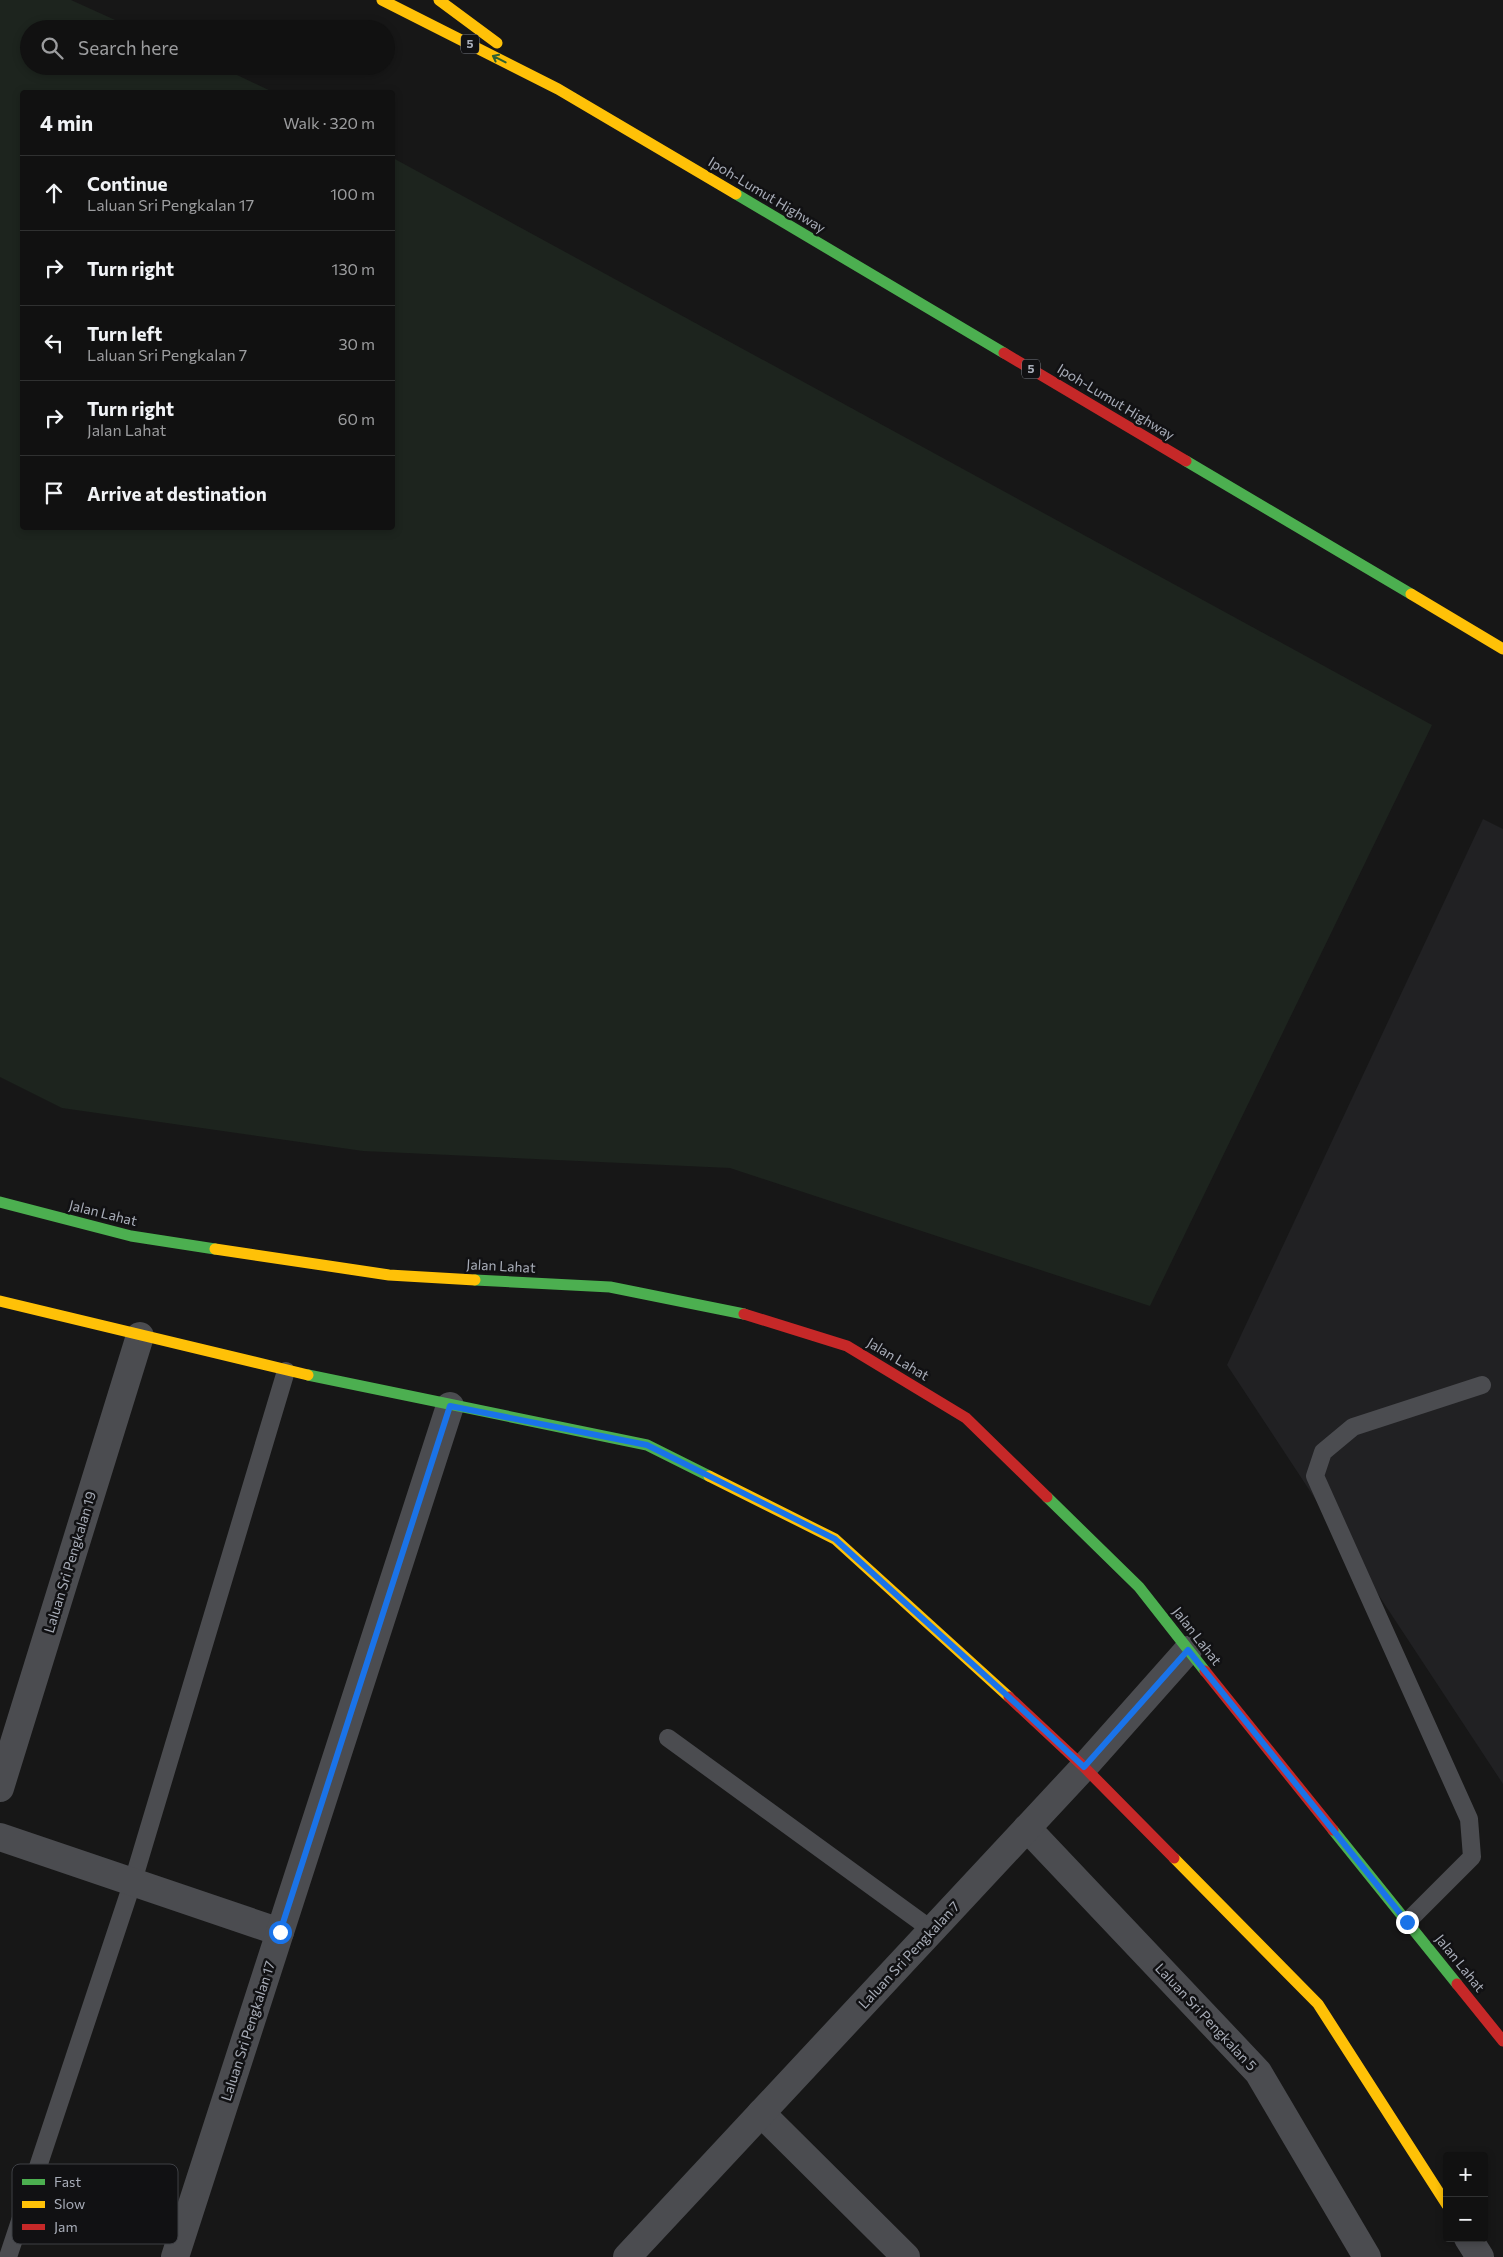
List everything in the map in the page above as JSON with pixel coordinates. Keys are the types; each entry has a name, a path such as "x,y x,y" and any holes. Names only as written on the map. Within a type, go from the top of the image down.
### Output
{"main road":[{"name":"Ipoh-Lumut Highway","path":"382,0 558,89 1503,649"},
{"name":"Ipoh-Lumut Highway","path":"439,0 558,89"},
{"name":"Jalan Lahat","path":"0,1202 131,1236 389,1275 610,1288 752,1316 848,1346 966,1418 1139,1587 1503,2041"},
{"path":"0,1302 286,1371 647,1445 835,1539 1084,1767 1318,2004 1443,2199"}],"street":[{"name":"Laluan Sri Pengkalan 19","path":"0,1788 140,1336"},
{"name":"Laluan Sri Pengkalan 17","path":"175,2257 450,1406"},
{"name":"Laluan Sri Pengkalan 7","path":"627,2257 1084,1767 1188,1650"},
{"name":"Laluan Sri Pengkalan 5","path":"1027,1828 1258,2072 1367,2257"},
{"path":"0,1837 280,1932"},
{"path":"762,2113 906,2257"},
{"path":"1471,2242 1480,2257"}],"lane":[{"path":"39,2164 133,1881 286,1371"},
{"path":"1407,1922 1472,1857 1469,1819 1315,1476 1324,1452 1353,1427 1482,1386"},
{"path":"668,1738 932,1930"},
{"path":"8,2257 12,2244"}],"shaded area":[{"path":"0,0 71,0 115,20 20,20 20,75 237,75 269,90 20,90 20,530 395,530 395,159 1432,725 1150,1306 730,1168 363,1151 62,1108 0,1077"},
{"path":"1483,819 1503,829 1503,1784 1227,1365"}],"traffic: fast":[{"path":"736,194 1004,353"},
{"path":"1186,461 1411,594"},
{"path":"0,1202 131,1236 215,1249"},
{"path":"475,1280 610,1287 744,1314"},
{"path":"308,1375 647,1445 709,1476"},
{"path":"1047,1497 1139,1587 1205,1671"},
{"path":"1333,1830 1457,1984"}],"traffic: slow":[{"path":"382,0 558,89 736,194"},
{"path":"439,0 497,43"},
{"path":"1411,594 1503,649"},
{"path":"215,1249 389,1275 475,1280"},
{"path":"0,1301 308,1375"},
{"path":"709,1476 835,1539 1009,1697"},
{"path":"1174,1858 1318,2004 1443,2199"}],"traffic: jam":[{"path":"1004,353 1186,461"},
{"path":"744,1314 847,1346 966,1418 1047,1497"},
{"path":"1205,1671 1333,1830"},
{"path":"1009,1697 1084,1767 1174,1858"},
{"path":"1457,1984 1503,2041"}],"route":[{"path":"280,1932 450,1406 647,1445 835,1539 1084,1767 1188,1650 1407,1922"}]}
